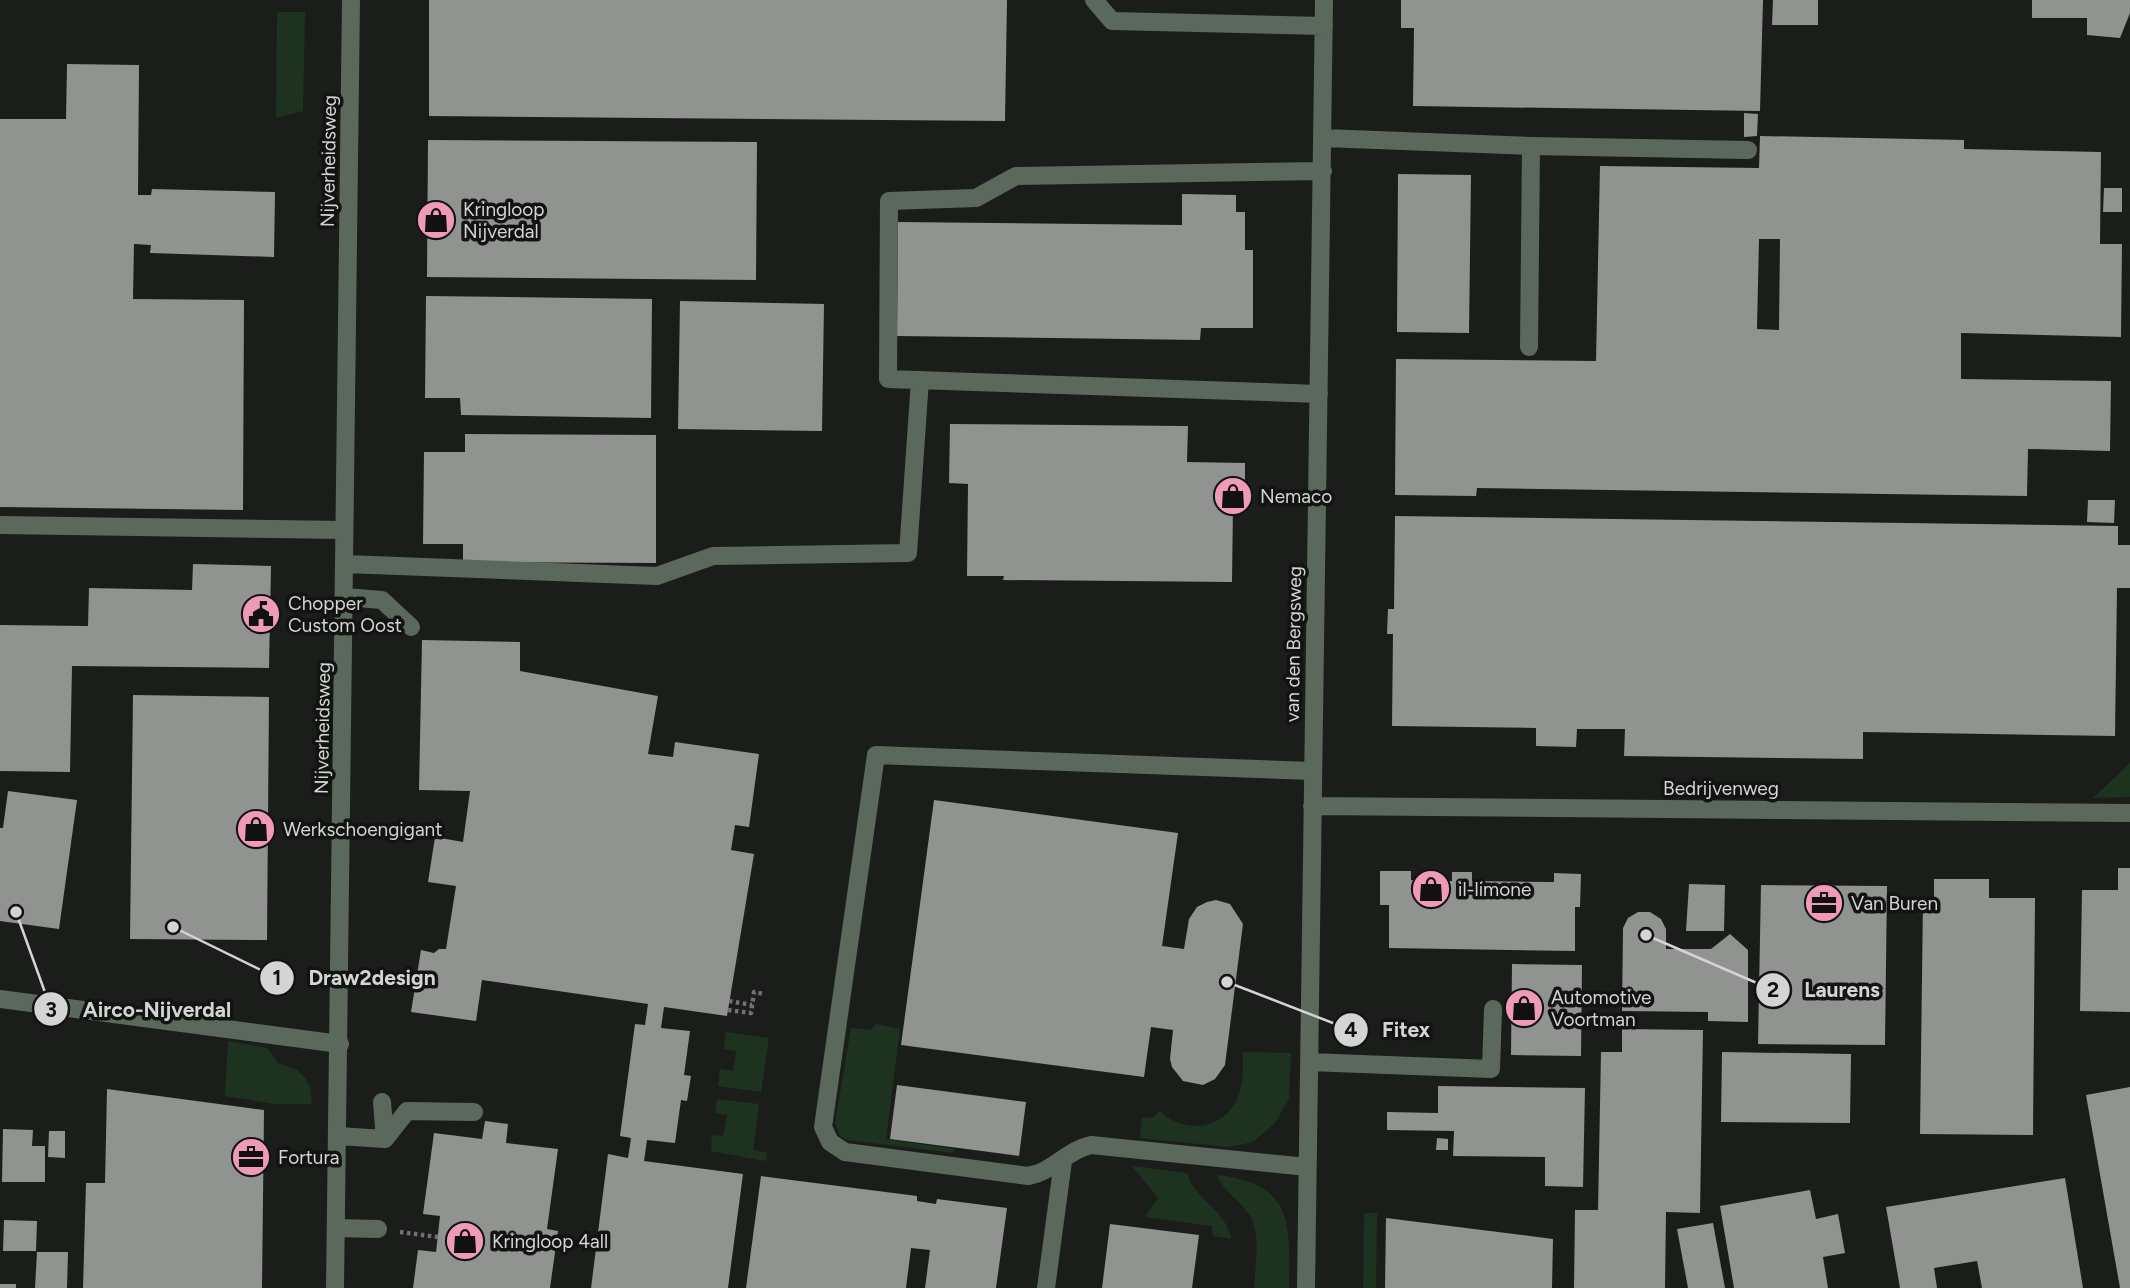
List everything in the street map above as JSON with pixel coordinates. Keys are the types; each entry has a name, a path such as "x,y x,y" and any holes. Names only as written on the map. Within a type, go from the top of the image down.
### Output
{"street":[{"name":"Nijverheidsweg","path":"335,1288 351,0"},
{"path":"1094,0 1112,21 1324,26"},
{"name":"van den Bergsweg","path":"1306,1288 1324,0"},
{"path":"1324,138 1531,146 1748,150"},
{"path":"1529,346 1531,146"},
{"path":"1319,394 888,379 889,201 976,198 1016,176 1323,171"},
{"path":"346,564 657,576 713,556 908,553 920,380"},
{"path":"0,525 344,530"},
{"path":"345,597 382,600 411,626"},
{"path":"1307,1167 1101,1145 1081,1147 1049,1171 1028,1176 845,1152 825,1135 824,1116 876,755 1312,771"},
{"name":"Bedrijvenweg","path":"1311,806 2130,813"},
{"path":"0,999 340,1044"},
{"path":"1309,1062 1491,1069 1493,1009"},
{"path":"382,1102 385,1139"},
{"path":"385,1139 407,1111 474,1112"},
{"path":"338,1136 385,1139"},
{"path":"1046,1288 1063,1161"},
{"path":"336,1228 378,1229"}],"path":[{"path":"728,1010 751,1013 754,992 764,994"},
{"path":"729,1001 752,1005"},
{"path":"378,1229 438,1237"}],"green space":[{"path":"277,12 305,12 303,111 276,118"},
{"path":"2130,763 2130,797 2093,798"},
{"path":"876,1024 900,1029 886,1139 954,1149 953,1153 847,1140 840,1136 835,1123 851,1028 871,1030"},
{"path":"726,1032 769,1038 761,1092 718,1086 720,1069 733,1071 736,1051 724,1049"},
{"path":"228,1041 267,1048 278,1063 297,1070 310,1087 312,1104 274,1104 225,1096"},
{"path":"1243,1052 1291,1053 1289,1098 1276,1122 1253,1142 1228,1147 1140,1138 1142,1118 1153,1117 1160,1111 1179,1123 1190,1125 1201,1126 1221,1118 1239,1095 1243,1077"},
{"path":"717,1099 759,1104 753,1150 767,1153 766,1161 711,1151 712,1135 723,1136 727,1115 715,1113"},
{"path":"1132,1166 1187,1173 1196,1190 1224,1221 1231,1239 1213,1236 1212,1226 1145,1217 1158,1198"},
{"path":"1217,1175 1261,1187 1274,1198 1282,1210 1289,1244 1289,1288 1254,1288 1257,1249 1255,1230 1248,1213 1223,1186"},
{"path":"1364,1213 1377,1213 1376,1288 1363,1288"}],"building":[{"path":"429,0 1007,0 1005,121 429,116"},
{"path":"1401,0 1763,0 1760,111 1413,106 1414,28 1401,28"},
{"path":"1773,0 1818,0 1818,25 1772,25"},
{"path":"2032,0 2130,0 2130,13 2120,38 2087,35 2087,18 2032,18"},
{"path":"67,64 139,65 138,195 151,195 152,189 275,192 274,257 150,253 151,245 134,244 133,299 244,300 243,510 0,507 0,119 66,119"},
{"path":"1744,113 1758,114 1757,136 1744,137"},
{"path":"1760,136 1964,140 1964,149 2101,152 2100,244 2122,244 2121,337 1961,333 1961,379 2111,381 2110,451 2028,449 2027,496 1477,488 1476,496 1395,495 1396,359 1596,361 1600,166 1759,168","holes":["1759,239 1780,239 1779,330 1757,329"]},
{"path":"428,140 757,142 756,280 427,277"},
{"path":"1398,174 1471,175 1469,333 1397,332"},
{"path":"2104,188 2122,188 2122,212 2103,212"},
{"path":"1182,194 1236,195 1236,212 1245,212 1245,250 1253,250 1253,328 1201,328 1200,340 897,336 898,222 1182,225"},
{"path":"426,296 652,299 651,418 461,415 460,398 425,398"},
{"path":"680,301 824,304 822,431 678,429"},
{"path":"950,424 1188,426 1187,462 1245,463 1245,506 1233,506 1232,582 1003,580 1004,576 967,576 968,484 949,483"},
{"path":"465,434 656,435 656,563 463,562 463,544 423,544 424,452 465,452"},
{"path":"2088,500 2115,500 2114,523 2087,522"},
{"path":"1395,516 2118,526 2118,545 2130,545 2130,588 2117,588 2115,736 1863,732 1863,759 1624,756 1625,729 1577,729 1576,747 1536,746 1536,728 1392,726 1393,634 1387,634 1388,609 1394,609"},
{"path":"193,564 271,566 269,668 72,666 70,772 0,771 0,625 88,626 89,588 192,590"},
{"path":"422,640 520,642 520,671 658,696 648,754 673,757 675,742 759,754 749,827 735,825 731,850 754,854 727,1016 664,1007 661,1028 690,1031 684,1075 691,1076 687,1101 681,1100 675,1143 647,1140 644,1161 743,1174 728,1288 591,1288 608,1154 628,1158 631,1138 620,1136 635,1024 645,1025 648,1004 482,980 476,1021 411,1012 421,950 434,953 439,949 446,949 456,886 428,882 435,837 463,842 470,791 419,790"},
{"path":"133,695 269,697 267,940 130,939"},
{"path":"8,791 77,800 59,929 0,921 0,828 3,828"},
{"path":"934,800 1178,833 1162,946 1184,949 1189,919 1197,907 1207,902 1216,900 1230,904 1243,924 1225,1065 1215,1079 1203,1085 1183,1081 1172,1067 1170,1059 1173,1030 1151,1027 1144,1077 901,1045"},
{"path":"2118,868 2130,868 2130,1012 2080,1011 2082,890 2118,890"},
{"path":"1380,871 1411,871 1411,880 1452,881 1452,872 1472,872 1472,881 1554,882 1554,873 1581,874 1580,907 1575,907 1575,951 1389,948 1389,905 1380,905"},
{"path":"1934,879 1989,879 1989,898 2035,898 2033,1135 1920,1134 1923,898 1934,898"},
{"path":"1689,884 1725,885 1724,931 1686,931"},
{"path":"1761,885 1887,886 1885,1045 1758,1044"},
{"path":"1638,912 1650,912 1661,919 1666,929 1666,949 1711,949 1730,934 1748,950 1748,1022 1708,1021 1708,1012 1622,1011 1623,928 1628,918"},
{"path":"1512,964 1582,965 1581,1056 1511,1055"},
{"path":"1622,1029 1703,1030 1700,1213 1666,1212 1665,1288 1574,1288 1575,1210 1598,1210 1601,1052 1622,1052"},
{"path":"1722,1052 1851,1054 1850,1123 1721,1122"},
{"path":"897,1085 1026,1102 1019,1156 890,1139"},
{"path":"1438,1086 1585,1088 1583,1187 1545,1186 1545,1157 1453,1156 1454,1131 1387,1130 1387,1112 1438,1113"},
{"path":"2130,1087 2130,1288 2120,1288 2086,1095"},
{"path":"107,1089 264,1110 262,1288 83,1288 86,1183 105,1183"},
{"path":"485,1121 508,1124 506,1143 558,1149 547,1229 558,1231 550,1288 413,1288 418,1250 436,1252 440,1216 423,1214 434,1133 482,1139"},
{"path":"3,1129 33,1130 32,1146 45,1146 45,1182 2,1182"},
{"path":"49,1131 65,1131 65,1158 48,1157"},
{"path":"1437,1138 1448,1139 1448,1150 1436,1150"},
{"path":"761,1176 917,1196 917,1201 936,1204 937,1199 1007,1208 996,1288 925,1288 930,1250 911,1248 906,1288 746,1288"},
{"path":"2065,1178 2083,1288 1982,1288 1977,1261 1934,1268 1937,1288 1900,1288 1886,1207"},
{"path":"1810,1190 1816,1219 1838,1214 1845,1253 1823,1257 1828,1288 1734,1288 1720,1206"},
{"path":"1386,1218 1553,1239 1552,1288 1385,1288"},
{"path":"4,1220 37,1221 36,1251 3,1251"},
{"path":"1713,1223 1725,1288 1688,1288 1677,1229"},
{"path":"1110,1224 1199,1235 1192,1288 1102,1288"},
{"path":"37,1252 68,1252 67,1288 35,1288"},
{"path":"0,1284 16,1284 16,1288 0,1288"}],"place":[{"name":"Kringloop Nijverdal","path":"436,220"},
{"name":"Nemaco","path":"1233,496"},
{"name":"Chopper Custom Oost","path":"261,614"},
{"name":"Werkschoengigant","path":"256,829"},
{"name":"il-limone","path":"1431,889"},
{"name":"Van Buren","path":"1824,903"},
{"name":"Airco-Nijverdal","path":"16,912"},
{"name":"Draw2design","path":"173,927"},
{"name":"Laurens","path":"1646,935"},
{"name":"Fitex","path":"1227,982"},
{"name":"Automotive Voortman","path":"1524,1008"},
{"name":"Fortura","path":"251,1157"},
{"name":"Kringloop 4all","path":"465,1241"}]}
